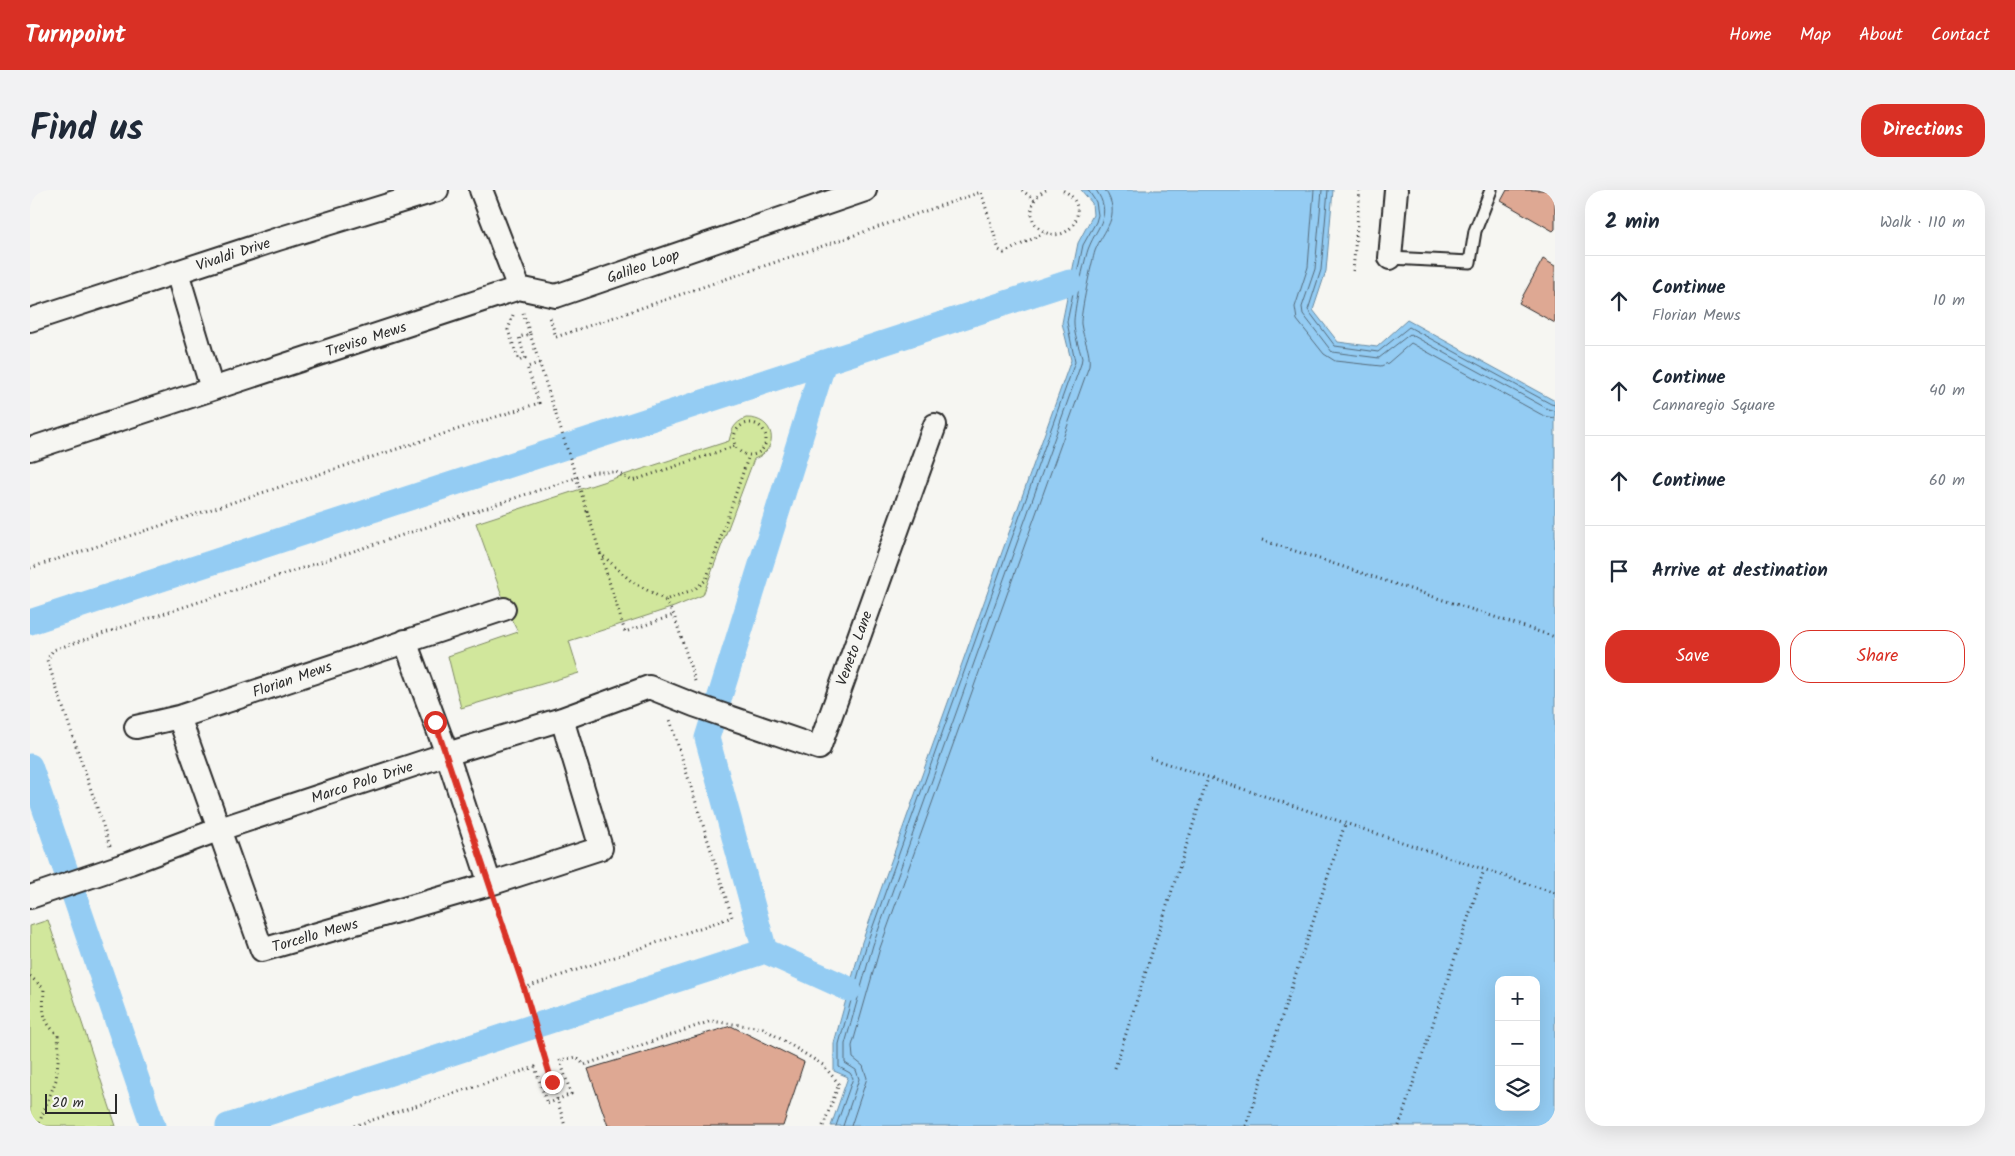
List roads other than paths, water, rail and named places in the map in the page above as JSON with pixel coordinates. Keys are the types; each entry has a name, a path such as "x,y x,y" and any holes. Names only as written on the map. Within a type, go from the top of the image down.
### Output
{"street":[{"name":"Vivaldi Drive","path":"30,320 278,239 437,190"},
{"path":"481,190 519,288"},
{"name":"Galileo Loop","path":"519,288 556,296 865,190"},
{"path":"1390,258 1396,190"},
{"path":"177,272 212,389"},
{"name":"Treviso Mews","path":"30,449 519,288"},
{"name":"Veneto Lane","path":"691,704 819,748 935,425"},
{"name":"Florian Mews","path":"136,727 179,717 504,609"},
{"path":"406,641 447,754 490,884 601,848 562,720"},
{"name":"Marco Polo Drive","path":"30,897 121,858 220,829 447,754 562,720 649,687 691,704"},
{"path":"179,717 220,829"},
{"name":"Torcello Mews","path":"220,829 262,950 490,884"}],"lane":[{"path":"1390,258 1470,262 1475,231 1491,190"}],"water":[{"path":"1081,190 1333,190 1326,271 1313,310 1338,342 1377,347 1407,320 1555,401 1555,1126 831,1126 848,1077 834,1071 834,1043 862,942 1071,360 1062,323 1078,243 1093,215 1092,203"}],"waterway":[{"path":"30,622 1070,282"},
{"path":"765,951 707,738 824,362"},
{"path":"30,766 153,1126"},
{"path":"228,1126 765,951 849,989"}]}
